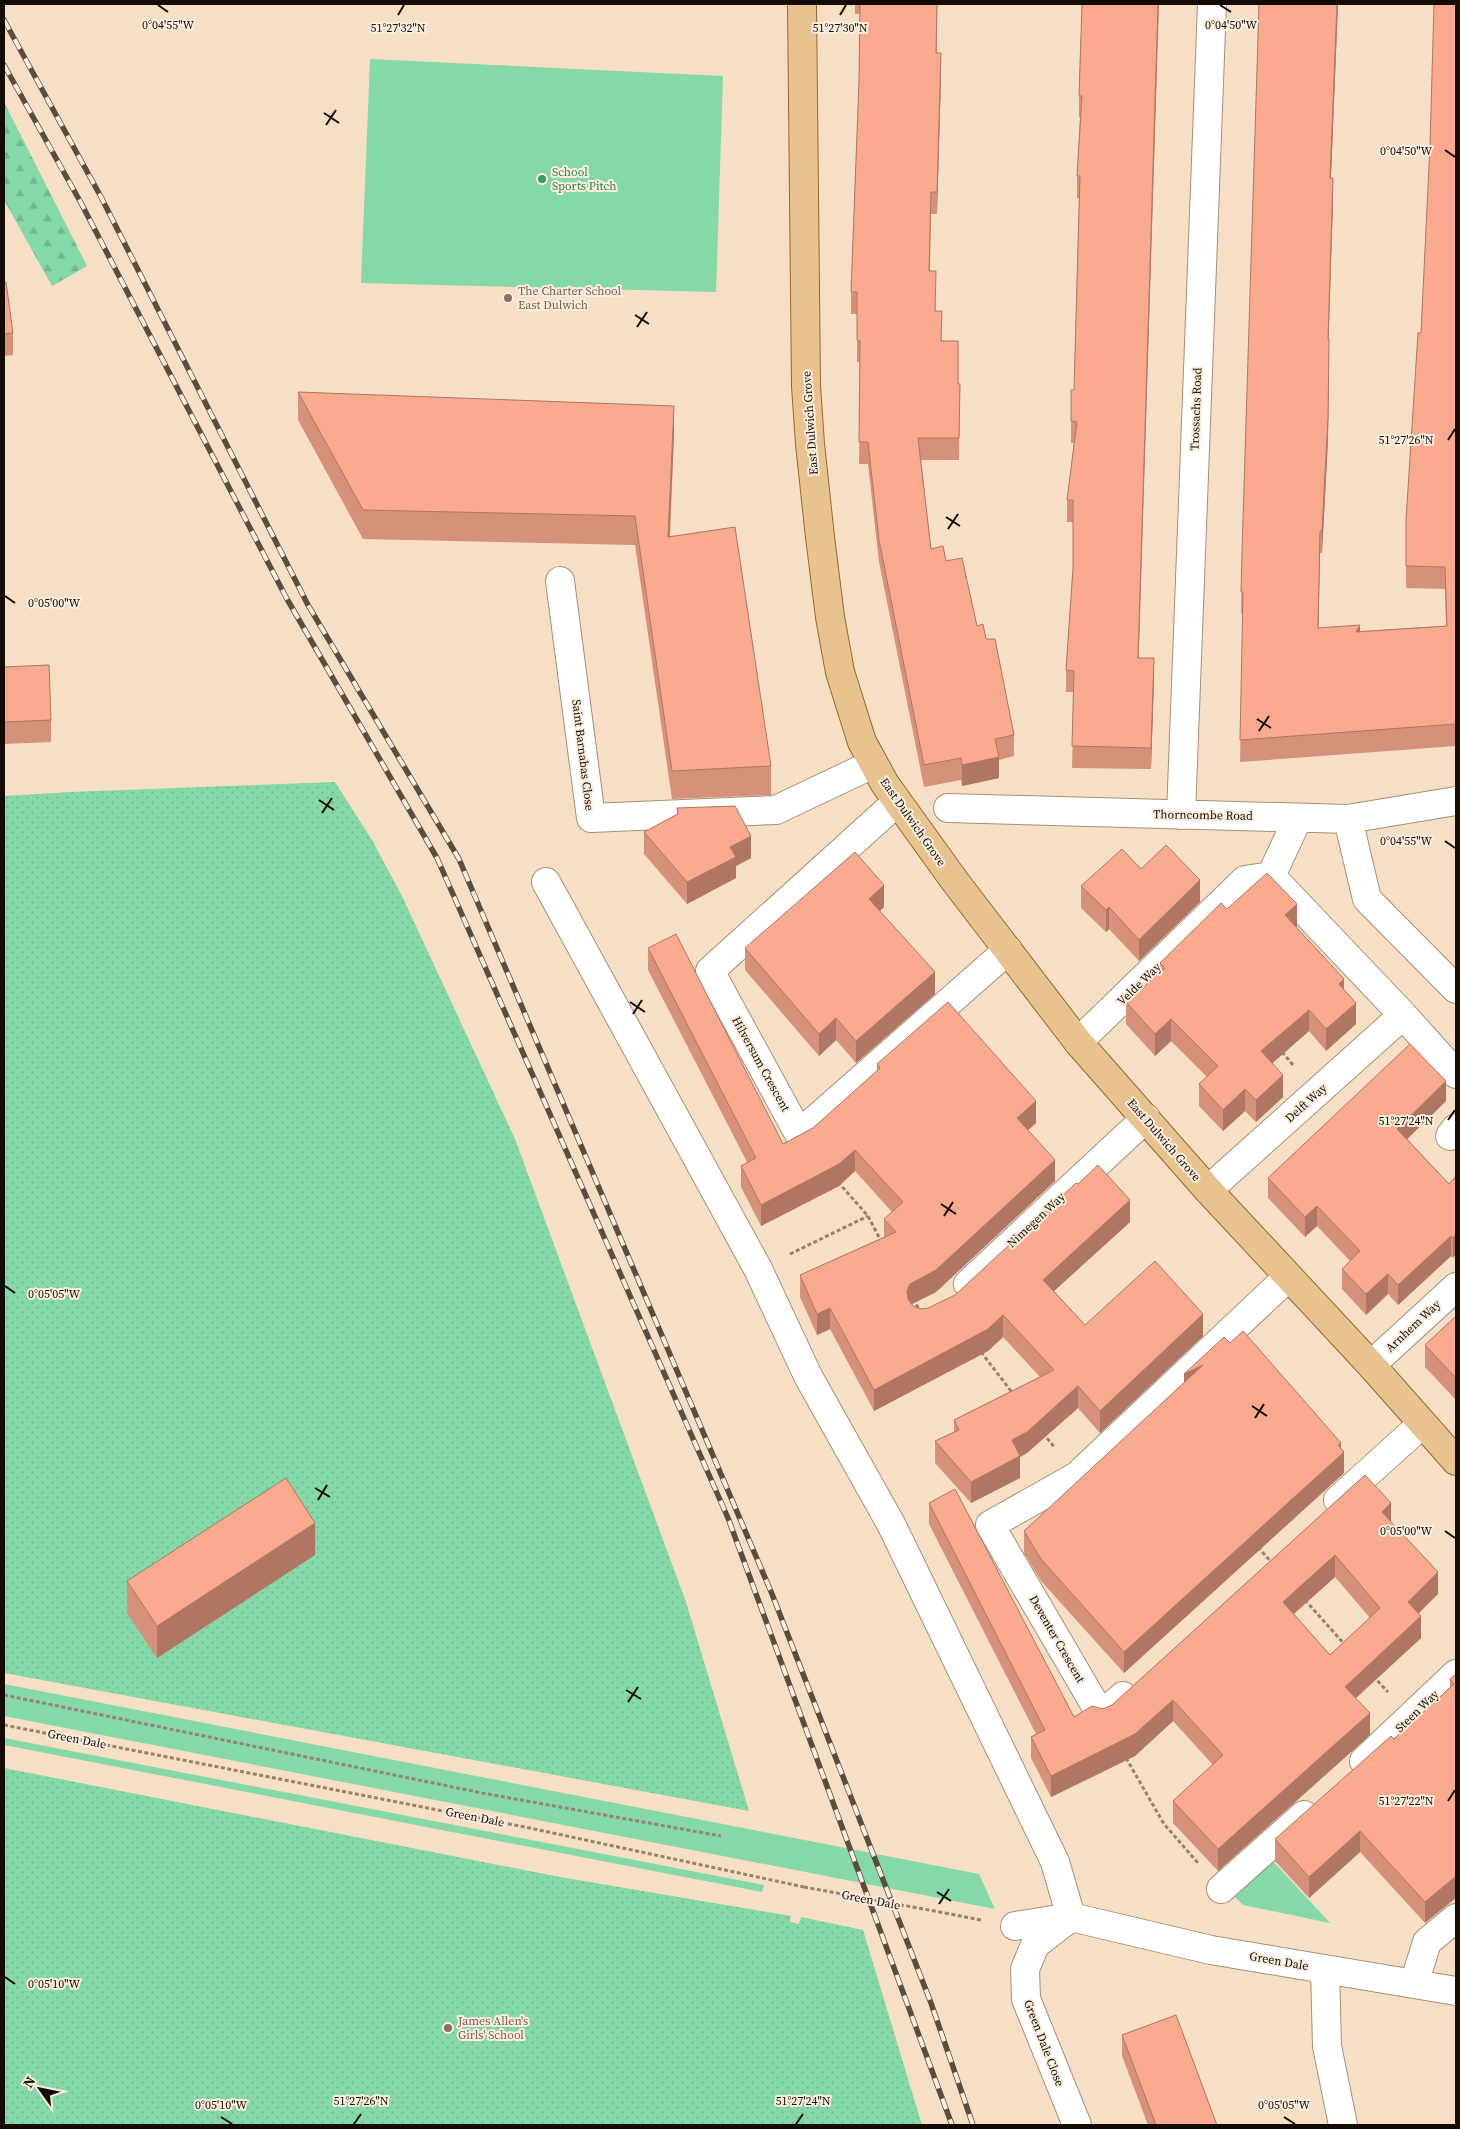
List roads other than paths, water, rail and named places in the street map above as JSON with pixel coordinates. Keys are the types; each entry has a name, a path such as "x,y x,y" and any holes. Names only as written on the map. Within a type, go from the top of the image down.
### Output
{"main road":[{"name":"East Dulwich Grove","path":"802,4 806,386 810,444 830,618 840,672 859,734 873,764 897,802 1078,1042 1208,1190 1371,1365 1456,1461"}],"street":[{"name":"Trossachs Road","path":"1180,815 1212,4"},
{"name":"Saint Barnabas Close","path":"560,580 591,818 776,810 873,764"},
{"name":"Thorncombe Road","path":"948,808 1348,819 1456,801"},
{"name":"Hilversum Crescent","path":"897,802 710,971 799,1134 1008,950"},
{"path":"1298,818 1271,876 1404,1015 1456,1074"},
{"path":"1348,819 1366,899 1456,989"},
{"name":"Velde Way","path":"1078,1042 1245,880 1271,876"},
{"path":"546,882 758,1269 808,1376 890,1524 1055,1862 1071,1917"},
{"name":"Delft Way","path":"1208,1190 1404,1015"},
{"name":"Nimegen Way","path":"922,1315 945,1305 1146,1118"},
{"name":"Deventer Crescent","path":"1138,1682 1101,1715 990,1525 1077,1476 1288,1277"},
{"name":"Arnhem Way","path":"1371,1365 1456,1287"},
{"path":"1321,1516 1422,1424"},
{"name":"Steen Way","path":"1344,1779 1456,1674"},
{"path":"1221,1889 1322,1798"},
{"name":"Green Dale","path":"1015,1926 1071,1917 1211,1950 1456,1991"},
{"name":"Green Dale Close","path":"1071,1917 1035,1946 1025,1969 1026,1999 1077,2125"},
{"path":"1414,1984 1428,1942 1456,1918"},
{"path":"1325,1969 1327,2046 1343,2125"}],"railway":[{"path":"4,20 101,197 308,605 459,859 772,1594 931,2003 973,2125"},
{"path":"4,65 81,203 287,599 437,858 728,1518 952,2125"}],"place":[{"name":"School Sports Pitch","path":"542,179"},
{"name":"The Charter School East Dulwich","path":"508,298"},
{"name":"James Allen's Girls' School","path":"448,2028"}]}
